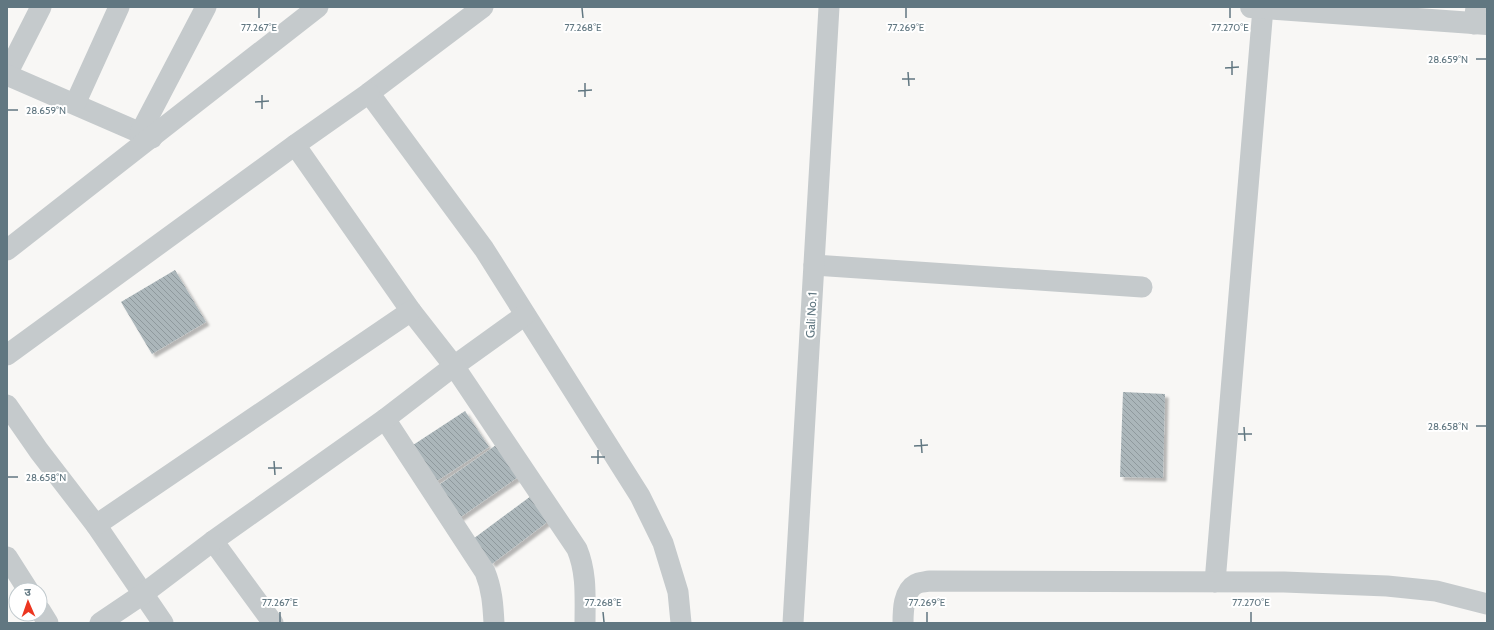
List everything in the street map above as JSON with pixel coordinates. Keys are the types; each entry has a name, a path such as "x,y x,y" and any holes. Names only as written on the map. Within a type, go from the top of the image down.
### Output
{"street":[{"path":"41,7 7,74 146,135"},
{"path":"75,104 119,7"},
{"path":"146,135 206,7"},
{"path":"7,355 294,145 369,93 483,7"},
{"name":"Gali No. 1","path":"793,623 829,7"},
{"path":"1215,582 1257,7 1479,18"},
{"path":"7,250 146,135 311,9"},
{"path":"369,93 484,249 640,496 662,543 678,592 681,623"},
{"path":"294,145 411,311 454,366 577,549 582,561 585,584 584,623"},
{"path":"814,265 1142,287"},
{"path":"96,525 411,311"},
{"path":"100,623 143,594 213,541 385,420 454,366 525,315"},
{"path":"7,405 96,525 163,623"},
{"path":"385,420 485,572 490,585 494,605 494,623"},
{"path":"213,541 273,623"},
{"path":"7,557 23,582"},
{"path":"903,623 903,606 908,593 915,584 929,581 1284,582 1387,586 1436,591 1487,604"}],"building":[{"path":"175,270 206,322 152,354 121,302"},
{"path":"1123,392 1165,394 1163,478 1120,477"},
{"path":"465,411 489,447 434,483 410,447"},
{"path":"499,443 521,475 455,521 433,489"},
{"path":"531,496 550,520 492,564 473,539"}]}
